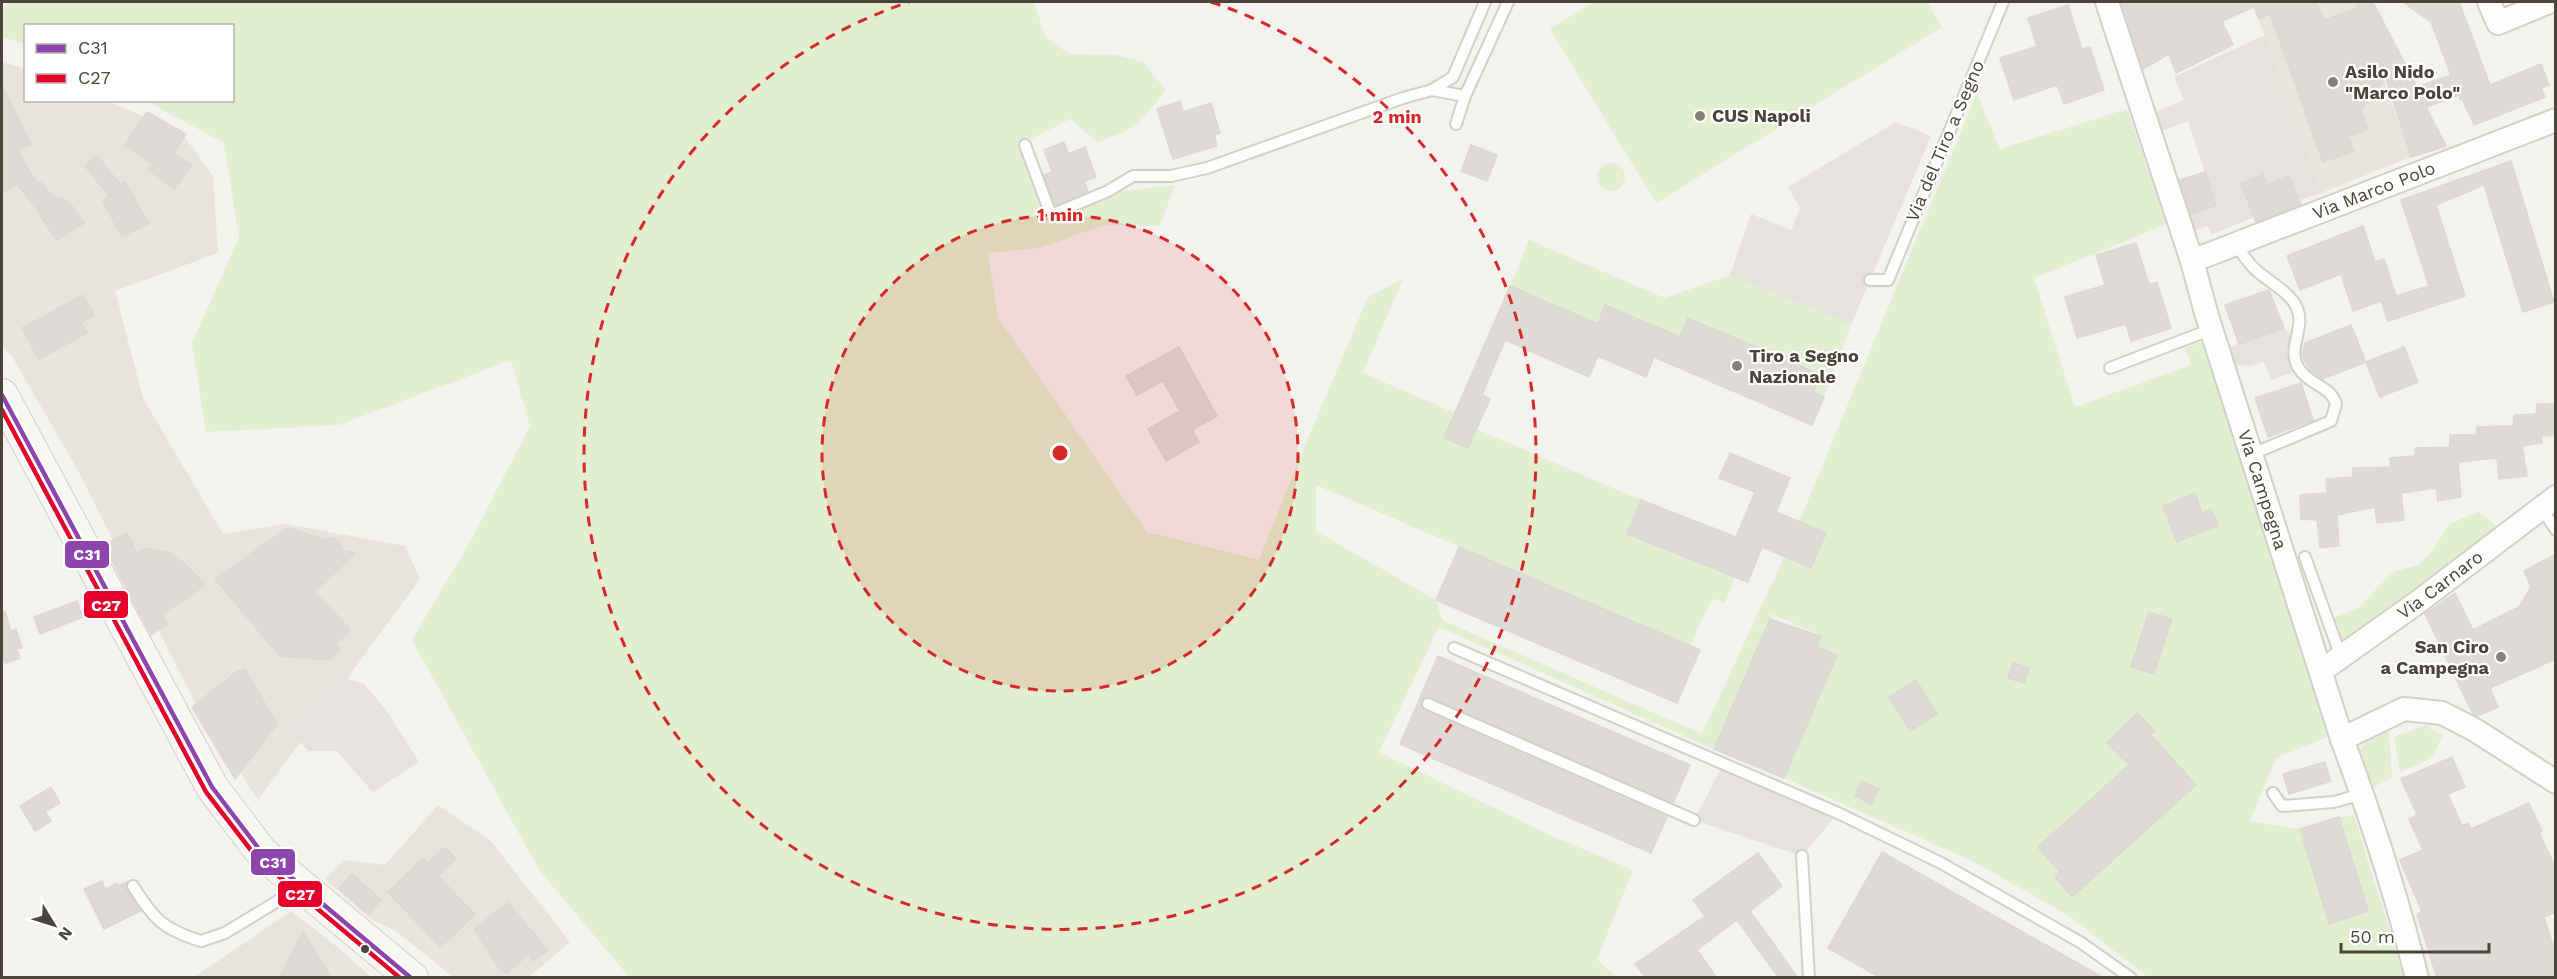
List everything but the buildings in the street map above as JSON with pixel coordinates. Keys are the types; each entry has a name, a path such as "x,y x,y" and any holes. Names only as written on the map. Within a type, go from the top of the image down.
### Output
{"street":[{"name":"Via Campegna","path":"2107,2 2192,261 2342,739 2400,910 2417,978"},
{"path":"2489,2 2498,23 2549,2"},
{"name":"Via Marco Polo","path":"2192,261 2556,120"},
{"path":"2,395 212,787 262,853 412,978"},
{"name":"Via Carnaro","path":"2322,671 2548,503"},
{"path":"2342,739 2404,709 2442,713 2475,730 2556,782"}],"lane":[{"path":"1025,145 1051,215 1108,191 1133,176 1171,176 1207,168 1403,98 1432,90 1453,77 1485,2"},
{"path":"1455,124 1465,96 1508,2"},
{"name":"Via del Tiro a Segno","path":"1870,280 1888,280 2003,2"},
{"path":"1432,90 1465,96"},
{"path":"2237,244 2244,258 2255,270 2296,305 2300,322 2295,340 2295,360 2300,370 2330,393 2336,404 2331,421 2252,454"},
{"path":"2110,368 2212,329"},
{"path":"2548,503 2556,530"},
{"path":"2306,556 2341,657"},
{"path":"1454,648 1849,818 1971,880 2080,942 2131,978"},
{"path":"1428,704 1694,820"},
{"path":"2273,793 2282,806 2334,802 2362,794"},
{"path":"1802,856 1809,978"},
{"path":"133,886 151,915 172,929 201,941 225,933 302,886"}],"shaded area":[{"name":"Asilo Nido \"Marco Polo\"","path":"2264,2 2356,2 2411,157 2321,193 2254,7"},
{"path":"2265,35 2321,193 2299,200 2289,176 2267,185 2263,175 2254,217 2211,235 2208,226 2194,231 2189,214 2216,205 2188,121 2162,131 2156,112 2184,100 2174,77"},
{"path":"2,62 24,69 24,102 109,102 182,133 213,176 218,253 115,291 143,398 223,534 286,524 405,546 420,579 258,800 196,704 76,467 13,358 2,345"},
{"path":"1896,122 1931,136 1851,325 1730,275 1751,214 1791,230 1800,208 1788,187"},
{"path":"2284,328 2295,341 2299,370 2271,380 2264,362 2250,366 2235,365 2227,348"},
{"path":"331,674 364,684 387,711 419,762 373,792 337,751 308,751 288,727 305,714"},
{"path":"1723,765 1838,813 1802,856 1694,820"},
{"path":"438,805 490,840 570,942 529,977 453,977 396,931 369,918 325,879 344,860 385,865"},
{"path":"291,911 371,977 193,978"}],"green space":[{"path":"10,2 1034,2 1045,36 1069,54 1116,55 1144,62 1166,91 1136,126 1098,143 1070,119 1029,140 1017,143 1048,221 1121,191 1175,185 1160,226 1104,225 1039,248 988,253 998,318 1147,532 1259,560 1368,297 1403,279 1363,373 1455,413 1444,438 1468,448 1476,429 1641,500 1627,534 1735,577 1725,603 1712,599 1690,646 1316,485 1316,531 1436,600 1442,620 1702,734 1784,557 1811,568 1826,533 1799,522 1977,93 2000,149 2127,109 2167,224 2034,278 2075,407 2191,365 2185,348 2202,341 2330,736 2276,758 2250,821 2300,829 2329,924 2368,911 2339,817 2354,816 2404,977 2148,977 2063,912 1970,860 1784,778 1836,655 1817,647 1821,635 1772,614 1714,749 1439,627 1379,752 1550,835 1633,870 1597,959 1616,977 629,977 539,870 412,640 472,538 530,426 511,360 339,425 206,432 192,343 239,237 224,143 148,102 234,102 234,24 24,24 24,45 2,36 2,9"},
{"name":"CUS Napoli","path":"1594,2 1927,2 1942,27 1656,203 1550,29"},
{"path":"1611,163 1621,167 1625,177 1621,187 1611,191 1601,187 1597,177 1601,167"},
{"path":"1529,240 1665,298 1730,275 1851,325 1824,397 1813,393 1821,376 1688,319 1680,337 1606,305 1598,324 1510,286"},
{"path":"2478,512 2508,534 2341,657 2328,620 2358,608 2393,572 2418,565 2432,551 2449,524"},
{"path":"2425,725 2443,735 2432,758 2400,772 2394,737"},
{"path":"2379,730 2389,733 2392,777 2362,794 2364,769 2359,752 2370,735"}],"transit line":[{"name":"C31","path":"2,395 212,787 262,853 411,978"},
{"name":"C27","path":"2,410 206,792 257,858 400,978"}],"place":[{"name":"Asilo Nido \"Marco Polo\"","path":"2333,82"},
{"name":"CUS Napoli","path":"1700,116"},
{"name":"Tiro a Segno Nazionale","path":"1737,366"},
{"name":"San Ciro a Campegna","path":"2501,657"}]}
